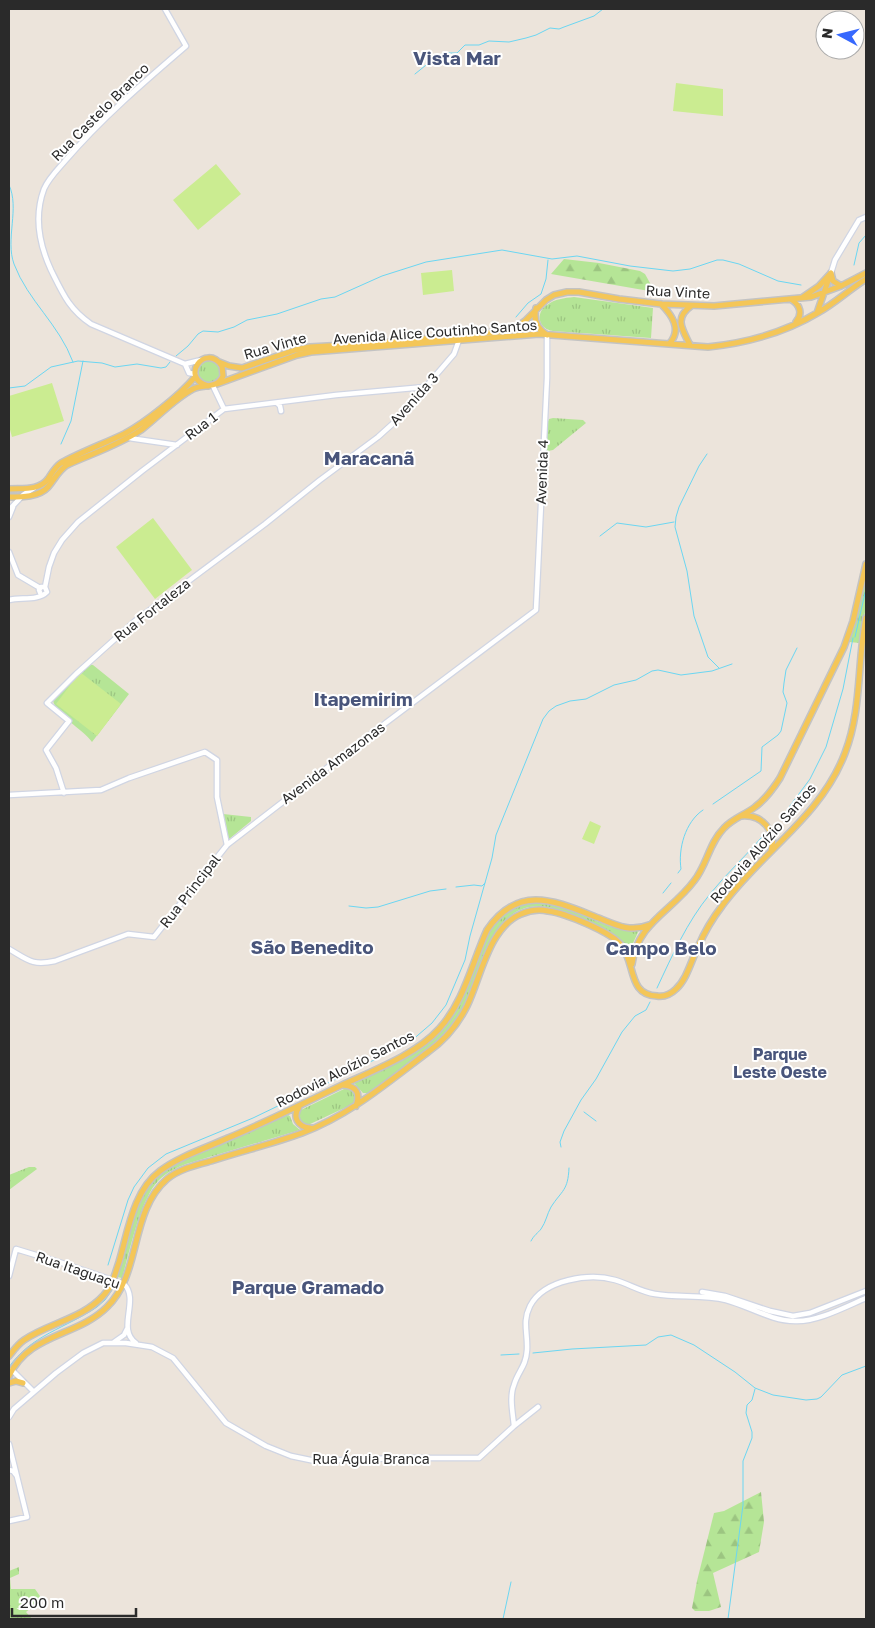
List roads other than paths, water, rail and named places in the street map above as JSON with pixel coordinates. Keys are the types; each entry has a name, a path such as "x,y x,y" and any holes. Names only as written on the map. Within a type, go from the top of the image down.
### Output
{"main road":[{"path":"831,273 833,281 841,286"},
{"path":"817,313 831,273"},
{"path":"798,299 815,290 831,273"},
{"name":"Rua Vinte","path":"219,362 235,368 242,368 295,350 310,347 459,338 510,330 525,321 536,308 554,295 572,292 661,304 714,306 798,299 824,293 866,273"},
{"path":"691,306 683,313 681,321 683,332 690,345 708,347 733,344 761,337 817,313 866,279"},
{"path":"791,299 799,307 800,313 799,319 794,324"},
{"path":"661,304 671,315 675,323 676,331 670,343"},
{"path":"536,308 536,324 547,335"},
{"name":"Avenida Alice Coutinho Santos","path":"37,487 46,481 54,469 61,463 140,430 194,388 212,385 305,353 459,338 547,335 690,345"},
{"path":"207,358 219,362 223,371 220,380 212,385 202,385 193,374 202,360 207,358"},
{"name":"Avenida Alice Coutinho Santos","path":"9,497 33,495 44,490 59,471 67,465 127,435 184,390 191,382 193,374"},
{"path":"9,489 37,487"},
{"name":"Rodovia Aloízio Santos","path":"9,1356 23,1341 83,1312 104,1296 113,1280 136,1204 156,1173 176,1161 251,1129 412,1051 432,1036 458,1001 487,930 499,916 511,907 527,901 544,900 567,906 623,928 635,929 649,925 694,882 704,865 714,840 725,827 738,816 761,802 780,778 844,647 853,621 866,564"},
{"name":"Rodovia Aloízio Santos","path":"9,1376 10,1368 31,1348 100,1314 116,1297 124,1284 147,1207 160,1186 169,1177 191,1167 314,1128 356,1106 432,1050 452,1031 469,1003 495,939 508,922 518,915 531,910 552,911 607,933 622,946 627,954 635,983 645,993 652,996 661,996 675,990 682,982 704,934 719,909 814,807 831,782 845,754 851,736 857,704 866,618"},
{"path":"738,816 754,816 767,825 773,840 771,852"},
{"path":"631,968 636,947 649,925"},
{"path":"343,1084 352,1086 355,1089 358,1098 356,1106"},
{"path":"302,1105 298,1109 296,1119 303,1128 314,1128"},
{"path":"9,1383 16,1381 23,1383"}],"street":[{"name":"Rua Castelo Branco","path":"165,9 186,46 78,145 54,174 45,187 40,204 38,225 49,266 64,297 78,315 91,324 185,364"},
{"path":"831,273 850,233 859,220 866,217"},
{"name":"Avenida 4","path":"536,610 548,362 547,335"},
{"name":"Avenida 3","path":"265,524 378,437 399,418 454,354 459,338"},
{"path":"193,374 185,364 202,360"},
{"path":"212,385 224,409"},
{"name":"Rua 1","path":"9,600 45,595 47,592 42,588 54,553 62,540 78,522 224,409 425,387"},
{"path":"277,403 281,411"},
{"path":"127,435 177,445"},
{"path":"9,517 11,508 22,496 37,487"},
{"name":"Rua Fortaleza","path":"64,793 56,768 46,750 69,721 47,703 135,621 265,524"},
{"path":"9,552 18,575 42,588"},
{"name":"Avenida Amazonas","path":"227,846 367,737 536,610"},
{"path":"9,795 101,790 129,778 205,752 217,760 217,797 227,846"},
{"name":"Rua Principal","path":"9,949 34,963 44,963 62,959 128,934 154,937 227,846"},
{"name":"Rua Itaguaçu","path":"9,1276 16,1249 124,1284 128,1289 130,1297 127,1329"},
{"path":"514,1426 512,1390 524,1364 527,1349 524,1322 530,1305 535,1299 545,1290 564,1281 605,1278 654,1294 717,1298 777,1318 796,1322 815,1318 866,1298"},
{"path":"702,1292 731,1297 770,1311 793,1316 810,1313 866,1291"},
{"path":"9,1417 14,1409 83,1353 120,1339 127,1329"},
{"path":"127,1329 133,1341 139,1345"},
{"name":"Rua Águia Branca","path":"114,1342 152,1347 173,1358 226,1423 266,1446 291,1456 315,1461 479,1458 514,1426"},
{"path":"10,1368 34,1392"},
{"path":"514,1426 538,1407"},
{"path":"9,1444 27,1517 9,1521"},
{"path":"9,1470 13,1471 17,1476"}],"waterway":[{"path":"415,74 436,57 444,53 457,53 465,45 479,45 489,41 509,42 526,38 550,28 559,29 594,16 603,9"},
{"path":"9,185 13,204 11,244 14,264 27,290 60,336 73,362"},
{"path":"854,265 859,243 866,235"},
{"path":"176,356 203,331 218,332 247,320 277,314 321,299 335,297 382,276 426,262 502,250 552,259 577,256 630,266 673,271 690,269 717,260 723,260 739,264 778,281 801,285"},
{"path":"516,317 528,303 541,294 546,279 548,260"},
{"path":"9,388 25,386 51,367 78,361 102,363 115,367 137,364 161,368 166,367 170,362"},
{"path":"61,444 71,421 83,361"},
{"path":"707,454 679,507 675,527 687,571 694,616 708,657 719,668"},
{"path":"600,536 617,523 646,527 674,522"},
{"path":"855,637 866,589"},
{"path":"784,814 810,779 826,747 843,689 853,638"},
{"path":"713,804 761,771 762,747 781,731 787,703 783,692 786,670 797,648"},
{"path":"318,1088 410,1042 432,1023 446,1005 465,960 492,858 496,835 543,719 549,711 556,706 570,701 586,699 614,685 636,680 652,671 658,670 681,675 712,671 732,664"},
{"path":"678,873 681,869 680,861 684,836 692,821 703,810"},
{"path":"657,988 694,916 722,879 762,837"},
{"path":"749,853 755,862"},
{"path":"456,887 482,886 485,883"},
{"path":"663,893 671,883"},
{"path":"349,906 378,907 430,891 446,889"},
{"path":"561,1147 560,1142 564,1131 622,1032 635,1016 646,1010 650,1002"},
{"path":"108,1265 128,1200 134,1187 148,1168 166,1154 253,1118 309,1091"},
{"path":"584,1112 596,1121"},
{"path":"531,1241 543,1226 551,1207 564,1190 569,1168"},
{"path":"9,1367 18,1356 38,1339 97,1307 105,1300 114,1287"},
{"path":"533,1353 646,1345 658,1337 671,1335 694,1345 735,1372 755,1388 773,1395 806,1400 821,1397 842,1375 866,1366"},
{"path":"501,1355 519,1354"},
{"path":"728,1619 743,1505 743,1461 752,1438 746,1413 747,1405 752,1400 755,1389"},
{"path":"503,1619 511,1582"}],"district":[{"name":"Vista Mar","path":"457,58"},
{"name":"Maracanã","path":"369,458"},
{"name":"Itapemirim","path":"363,699"},
{"name":"São Benedito","path":"312,947"},
{"name":"Campo Belo","path":"661,948"},
{"name":"Parque Leste Oeste","path":"780,1063"},
{"name":"Parque Gramado","path":"308,1287"}]}
